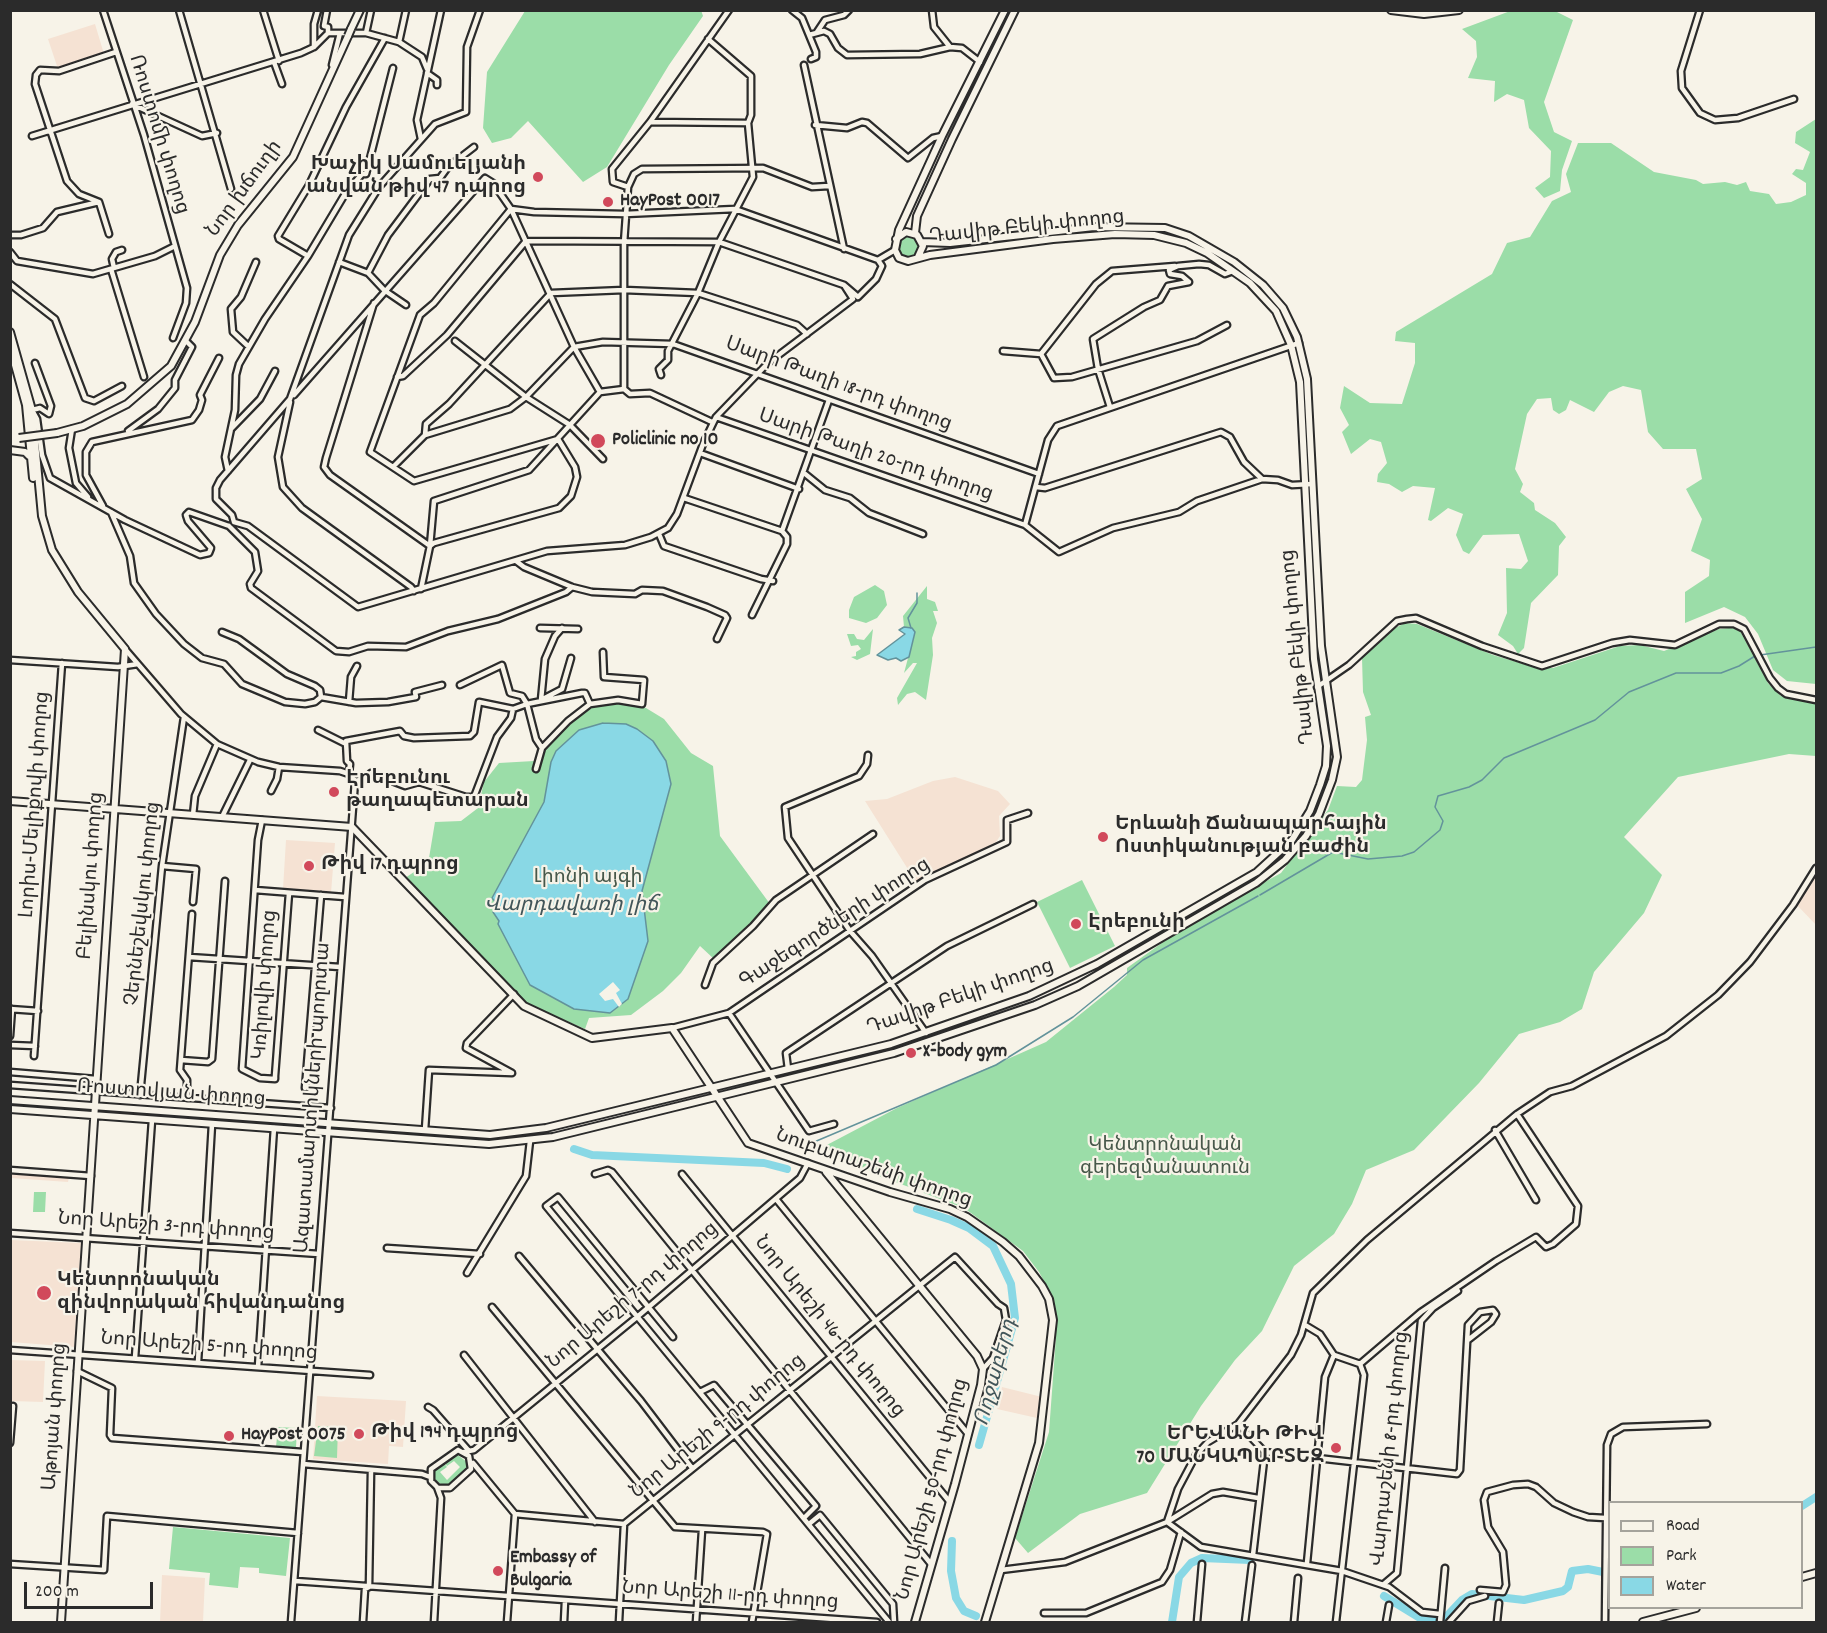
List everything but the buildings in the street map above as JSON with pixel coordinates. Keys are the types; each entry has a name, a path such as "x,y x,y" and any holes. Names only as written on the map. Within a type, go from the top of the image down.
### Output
{"main road":[{"name":"Նոր խճուղի","path":"10,439 57,434 121,407 151,386 171,366 186,341 220,255 238,225 292,157 332,65 360,10"},
{"name":"Դավիթ Բեկի փողոց","path":"330,1123 490,1135 531,1132 926,1033 1029,996 1074,977 1247,878 1274,858 1292,840 1310,811 1326,766 1327,746 1317,687 1300,382 1291,345 1276,311 1258,291 1233,271 1186,243 1145,234 1053,238 904,260 894,250 895,242 942,136 1005,10"},
{"name":"Դավիթ Բեկի փողոց","path":"917,258 922,253 922,242 915,233 917,216 947,148 1015,10"},
{"path":"1391,10 1424,14 1459,10"},
{"name":"Դավիթ Բեկի փողոց","path":"329,1132 489,1144 530,1141 717,1097 932,1042 1035,1005 1078,986 1266,876 1293,852 1306,836 1333,777 1336,750 1325,681 1307,379 1299,343 1283,308 1254,276 1203,243 1174,230 1146,226 1112,226 950,243 922,242"},
{"name":"Դավիթ Բեկի փողոց","path":"895,242 903,233 915,233"},
{"path":"10,332 32,410 30,460 37,512 48,549 77,594 119,648 125,649"},
{"path":"10,347 26,405 42,516 52,550 78,592 125,649"},
{"path":"10,450 26,453 30,460"},
{"name":"Բելինսկու փողոց","path":"94,1106 126,666 125,649"},
{"path":"10,801 354,829 365,844 524,1006 592,1038 672,1028"},
{"name":"Նուբարաշենի փողոց","path":"672,1028 748,1143 967,1217 1019,1256 1033,1272 1049,1299 1053,1320 1039,1443 985,1623"},
{"name":"Ռոստովյան փողոց","path":"10,1100 330,1123"},
{"name":"Աթոյան փողոց","path":"61,1623 94,1106"},
{"name":"Ռոստովյան փողոց","path":"10,1109 329,1132"},
{"name":"Նոր Արեշի 50-րդ փողոց","path":"824,1169 918,1287 977,1356 982,1369 981,1385 915,1623"},
{"path":"843,1190 855,1180"},
{"path":"1643,1623 1692,1609"}],"street":[{"name":"Ռոստոմի փողոց","path":"103,10 188,296 173,338"},
{"path":"179,10 217,133 231,189"},
{"path":"263,10 282,84"},
{"path":"314,47 314,24 318,10"},
{"path":"32,136 276,61 314,47 328,33 328,27 324,26 327,10"},
{"path":"366,33 371,10"},
{"path":"399,42 406,10"},
{"path":"421,139 416,125 441,10"},
{"path":"414,591 302,508 283,487 278,457 290,399 349,235 379,187 421,139 438,122 466,113 467,47 480,10"},
{"path":"628,187 614,183 611,170 650,122 729,10"},
{"path":"792,10 802,18 816,53 816,57 811,59"},
{"path":"817,32 825,20 844,15 849,10"},
{"path":"932,10 934,27 950,47"},
{"path":"1700,10 1681,71 1682,88 1700,113 1715,120 1738,118 1794,99"},
{"path":"809,35 817,32 830,34 838,48 847,55 920,54 950,47 962,48 980,62"},
{"path":"328,33 366,33 399,42 422,57 427,71 437,80 437,85"},
{"path":"332,65 340,33"},
{"path":"308,256 279,239 281,229 309,185 346,107 385,38"},
{"path":"661,375 659,369 668,360 668,351 698,293 719,242 735,209 753,180 754,169 748,123 751,115 751,75 708,39"},
{"path":"99,202 79,195 67,181 35,84 36,75 40,70 59,71 116,52"},
{"path":"804,65 815,125 844,249"},
{"path":"228,471 225,457 231,429 236,375 249,347 345,194 362,174 366,174 393,68"},
{"path":"132,104 202,136 217,133"},
{"path":"650,122 748,123"},
{"path":"815,125 848,128 862,122 867,123 908,158 933,138 942,136"},
{"path":"368,273 388,235 430,178 440,178 448,167 474,147"},
{"path":"624,389 625,214 628,187 633,175 642,169 763,168 812,187 829,186"},
{"path":"434,501 529,470 600,392 574,346 511,209 493,183 485,178 384,290 220,480 216,496 218,502 232,515 232,524 255,552 258,571 250,584 251,588 336,651 349,652 368,646 406,646 448,631 498,619 566,592 572,587"},
{"path":"99,202 109,234"},
{"path":"10,235 21,235 43,228 57,212 99,202"},
{"path":"511,209 534,212 625,214 735,209 878,260 882,267 876,279 858,297 844,285 719,242 526,242"},
{"path":"511,209 434,303 420,315 370,452 414,481 558,439"},
{"path":"397,377 403,376 447,335 526,242"},
{"path":"10,252 17,261 93,274 155,256 175,246"},
{"path":"122,250 116,252 112,259 113,269 144,377"},
{"path":"878,260 894,250"},
{"path":"249,347 232,332 231,309 241,297 256,262"},
{"path":"339,262 368,273 384,290 406,305"},
{"path":"1041,354 1096,284 1112,271 1199,264 1209,265 1225,274 1233,271"},
{"path":"1110,407 1098,369 1093,339 1132,314 1160,300 1168,286 1189,282 1182,276 1170,274 1169,270 1178,266"},
{"path":"10,284 51,314 60,326 85,398 94,401 122,386"},
{"path":"35,363 51,410 48,414 40,408 32,410 40,431 42,455 50,478 111,512 201,555 209,553 211,548 188,521 186,515 194,513 209,521 248,526 358,607 547,551 625,545 659,534 669,528 684,498 714,420 758,374 853,299 844,285"},
{"path":"425,435 426,424 449,404 551,292 624,290 698,293 797,326 807,334"},
{"path":"374,303 324,467 330,475 430,546"},
{"path":"1041,354 1054,378 1072,377 1197,341 1227,325"},
{"path":"125,433 158,409 175,388 192,347 186,341"},
{"path":"455,341 526,398 570,425 603,459"},
{"name":"Սարի Թաղի 18-րդ փողոց","path":"574,346 603,342 673,344 1039,474"},
{"path":"1024,525 1052,430 1057,426 1299,343"},
{"path":"394,466 425,435 510,409 526,398 574,346"},
{"path":"1003,351 1041,354"},
{"path":"103,506 86,475 86,452 94,439 192,420 199,410 202,400 200,395 219,358"},
{"path":"231,429 260,399 275,371"},
{"name":"Սարի Թաղի 20-րդ փողոց","path":"600,392 624,389 630,394 648,392 658,395 714,420 1024,525 1059,552 1113,528 1179,512 1197,501 1262,479"},
{"path":"782,531 813,453 829,400"},
{"path":"72,429 69,441 76,483 90,499"},
{"path":"1036,487 1045,488 1221,432 1230,437 1244,462 1262,479 1312,484"},
{"path":"430,546 559,508 571,496 577,477 575,467 558,439"},
{"path":"32,452 42,455"},
{"path":"700,453 799,489"},
{"path":"804,473 825,490 850,498 869,513 922,534"},
{"path":"427,495 434,501"},
{"path":"684,498 782,531 787,537 787,544 771,580 752,615"},
{"path":"421,589 430,546 434,501"},
{"path":"111,512 130,556 134,583 171,633 202,658 224,664 242,684 293,704 315,702 321,697 349,702 388,702 416,697 415,692 425,687 442,685"},
{"path":"659,534 664,546 771,580"},
{"path":"516,561 524,567 572,587 618,594 652,590 681,597 725,615 726,623 717,639"},
{"path":"1317,687 1349,665 1397,621 1407,619 1416,618 1482,646 1542,666 1612,643 1641,640 1663,646 1675,645 1719,624 1734,624 1744,629 1770,678 1778,688 1786,694 1816,700"},
{"path":"541,700 545,659 555,636 562,627"},
{"path":"540,628 578,629"},
{"path":"222,632 239,639 287,674 315,686 320,690 321,697"},
{"path":"125,649 184,717 217,744 250,760 279,767 340,771 349,774 355,781 365,779 371,773 405,786 419,782 466,797 474,797 497,737 511,718 513,709"},
{"path":"536,769 542,750 562,726 590,704 618,700 642,704 644,680 604,677 603,652"},
{"path":"541,700 562,689 572,658"},
{"path":"10,660 126,666 138,664"},
{"name":"Լորիս-Մելիքովի փողոց","path":"34,1056 62,663"},
{"path":"460,685 502,665 510,693 522,696 527,704 536,739 542,750"},
{"path":"349,702 351,677 357,666"},
{"path":"318,730 344,743 363,736 400,731 404,736 414,738 470,736 474,732 479,702 513,709 541,700 585,693 590,704"},
{"name":"Չերնեշեվսկու փողոց","path":"140,1095 162,866 184,717"},
{"path":"344,743 346,761 350,764 349,774"},
{"path":"193,815 195,796 217,744"},
{"path":"868,755 867,764 859,776 784,807 789,843 850,932 872,956 926,1033"},
{"path":"222,817 250,760"},
{"path":"271,791 277,779 279,767"},
{"name":"Ազատամարտիկների պողոտա","path":"291,1623 330,1123 345,897 354,829 355,781"},
{"name":"Գաջեգործների փողոց","path":"672,1028 729,1013 925,880 1007,842 1007,820 1028,813"},
{"path":"250,961 262,820"},
{"path":"705,985 713,963 753,926 776,900 811,874 873,834"},
{"path":"162,866 196,869 193,902"},
{"path":"1167,1522 1178,1489 1196,1455 1208,1442 1238,1424 1291,1355 1305,1324 1313,1293 1367,1240 1495,1130 1550,1092 1572,1086 1666,1036 1718,995 1750,962 1793,905 1816,868"},
{"path":"181,1060 211,1061 225,881"},
{"path":"255,890 345,897"},
{"name":"Կռիլովի փողոց","path":"250,961 242,1070 248,1074 274,1079 289,893"},
{"path":"306,1088 321,895"},
{"path":"788,1069 786,1053 947,946 1034,904"},
{"path":"187,1098 188,1084 180,1070 192,914"},
{"path":"189,957 340,967"},
{"path":"425,1130 429,1070 512,1073 466,1048 467,1043 514,994"},
{"path":"10,1036 11,1009 38,1011"},
{"path":"729,1013 808,1131 834,1124"},
{"path":"10,1045 35,1046"},
{"path":"10,1072 96,1079"},
{"path":"47,1075 47,1088"},
{"path":"10,1085 331,1108"},
{"path":"1360,1364 1421,1312 1536,1237 1546,1247 1553,1244 1576,1224 1578,1206 1517,1114"},
{"path":"135,1358 152,1120"},
{"path":"198,1362 212,1124"},
{"path":"258,1367 274,1128"},
{"path":"1495,1130 1536,1200"},
{"path":"467,1273 526,1176 530,1141"},
{"name":"Նոր Արեշի 7-րդ փողոց","path":"470,1470 469,1451 512,1419 649,1307 732,1234 776,1199 804,1173 808,1164"},
{"path":"10,1170 91,1176"},
{"path":"595,1174 608,1170 612,1172 931,1564"},
{"name":"Նոր Արեշի 46-րդ փողոց","path":"682,1174 949,1501"},
{"path":"673,1337 558,1197 546,1206 889,1623"},
{"path":"776,1199 968,1434"},
{"name":"Նոր Արեշի 3-րդ փողոց","path":"10,1233 319,1254"},
{"path":"387,1248 480,1254"},
{"path":"519,1256 598,1349 692,1468"},
{"name":"Նոր Արեշի 9-րդ փողոց","path":"515,1514 624,1524 955,1257 1004,1308 1006,1320 993,1358 982,1369"},
{"name":"Վարդաշենի 8-րդ փողոց","path":"1384,1584 1397,1573 1421,1321 1433,1308 1484,1272"},
{"path":"492,1307 677,1529 765,1533 767,1537 752,1623"},
{"path":"1238,1424 1264,1452 1453,1475 1460,1470 1468,1340 1471,1320 1484,1311 1493,1310 1496,1314 1491,1322 1468,1340"},
{"path":"1305,1324 1320,1334 1334,1355 1360,1364"},
{"name":"Նոր Արեշի 5-րդ փողոց","path":"10,1350 370,1375"},
{"path":"464,1355 595,1522"},
{"path":"1307,1563 1315,1460 1325,1377 1334,1355"},
{"path":"1336,1623 1364,1375 1360,1364"},
{"path":"77,1371 112,1388 110,1435 112,1438 303,1452"},
{"path":"700,1392 714,1385 816,1506 804,1518"},
{"path":"10,1443 13,1406"},
{"path":"428,1407 434,1410 469,1451"},
{"path":"1605,1623 1608,1593 1605,1518 1607,1445 1611,1434 1623,1427 1707,1424"},
{"path":"422,1474 453,1451 469,1451"},
{"path":"1253,1554 1264,1452"},
{"path":"471,1460 515,1514 507,1623"},
{"path":"303,1464 422,1474 430,1477 441,1498 434,1623"},
{"path":"430,1477 431,1469"},
{"path":"441,1498 447,1489 470,1470 479,1470"},
{"path":"363,1623 365,1589 369,1587 371,1471"},
{"path":"1480,1590 1503,1592 1506,1585 1503,1552 1489,1531 1484,1500 1487,1492 1513,1485 1528,1484 1536,1487 1554,1503 1573,1512 1588,1517 1605,1518"},
{"path":"437,1487 447,1489"},
{"path":"1001,1570 1065,1562 1167,1522 1202,1498 1219,1492 1258,1498"},
{"path":"808,1524 820,1515 893,1604 894,1623"},
{"path":"10,1564 104,1570 107,1516 298,1533"},
{"path":"1167,1522 1201,1547 1307,1563 1342,1571 1384,1584 1422,1612 1440,1614"},
{"path":"619,1623 624,1524"},
{"path":"696,1623 702,1530"},
{"path":"1044,1613 1086,1613 1162,1582 1170,1570 1181,1532"},
{"path":"1197,1623 1202,1564"},
{"path":"1245,1623 1252,1565"},
{"path":"1440,1623 1445,1568"},
{"path":"1294,1623 1298,1578"},
{"name":"Նոր Արեշի 11-րդ փողոց","path":"295,1581 809,1620 877,1623"},
{"path":"1449,1623 1468,1600 1485,1596"},
{"path":"564,1623 565,1601"},
{"path":"1497,1623 1499,1603"},
{"path":"1386,1623 1389,1605"}],"shaded area":[{"path":"95,24 104,54 58,69 48,39"},
{"path":"955,777 998,791 1010,804 999,816 1000,836 996,842 916,882 865,801 887,799 933,781"},
{"name":"Թիվ 17 դպրոց","path":"286,840 335,843 331,893 283,889"},
{"path":"1816,873 1816,925 1796,904"},
{"path":"11,1173 69,1177 68,1182 11,1178"},
{"name":"Կենտրոնական զինվորական հիվանդանոց","path":"11,1240 81,1243 74,1347 11,1342"},
{"path":"10,1360 45,1361 43,1402 11,1401"},
{"path":"1002,1387 1042,1397 1037,1418 997,1409"},
{"name":"Թիվ 194 դպրոց","path":"317,1396 406,1401 403,1447 389,1446 388,1464 313,1459"},
{"path":"162,1575 205,1578 203,1622 160,1622"}],"green space":[{"path":"701,10 703,16 669,65 607,167 583,182 528,121 511,138 492,143 483,128 487,72 525,11"},
{"path":"1513,10 1555,11 1573,20 1544,102 1554,132 1572,141 1562,170 1560,191 1544,198 1535,188 1550,177 1551,151 1529,128 1524,100 1507,94 1494,102 1495,81 1468,78 1477,57 1476,41 1462,29"},
{"path":"1816,119 1816,684 1787,681 1773,670 1758,634 1745,617 1724,607 1685,623 1685,592 1709,576 1710,560 1691,551 1702,519 1686,489 1702,479 1696,449 1663,449 1648,432 1641,390 1623,386 1609,392 1594,412 1570,400 1566,410 1559,414 1553,410 1551,398 1537,399 1527,414 1515,469 1523,484 1520,492 1534,503 1535,510 1555,523 1566,537 1559,546 1558,575 1531,603 1524,648 1518,654 1513,646 1498,635 1507,613 1506,568 1521,569 1528,561 1519,534 1483,535 1469,554 1463,551 1456,535 1463,514 1448,508 1431,521 1428,520 1435,488 1413,486 1402,492 1389,484 1377,482 1378,474 1387,463 1381,442 1370,439 1351,454 1342,432 1349,425 1340,408 1344,386 1370,403 1402,404 1415,363 1415,343 1395,341 1396,332 1492,274 1507,243 1530,237 1552,201 1571,192 1566,174 1578,143 1611,143 1654,172 1696,180 1703,184 1725,182 1737,185 1746,182 1750,191 1769,194 1776,204 1791,202 1806,195 1806,183 1792,174 1796,169 1803,170 1810,152 1795,143 1796,132"},
{"path":"908,236 916,239 919,247 916,255 908,258 900,255 897,247 900,239"},
{"path":"875,585 884,591 887,605 877,618 866,623 849,618 849,610 854,597"},
{"path":"927,586 927,599 935,602 938,611 933,611 937,623 932,638 933,655 926,700 915,692 907,694 898,705 897,698 917,663 913,663 904,673 915,632 912,628 904,627 903,616"},
{"name":"Կենտրոնական գերեզմանատուն","path":"1405,623 1417,624 1493,655 1537,668 1553,668 1620,646 1640,645 1664,651 1719,629 1738,627 1768,683 1781,696 1816,702 1816,756 1789,754 1678,777 1624,837 1662,875 1644,913 1594,972 1582,1009 1560,1022 1519,1034 1479,1083 1414,1150 1366,1170 1352,1204 1334,1234 1294,1266 1262,1331 1235,1360 1201,1406 1147,1493 1080,1514 1028,1553 1015,1538 1049,1432 1056,1337 1054,1300 1039,1272 1023,1251 964,1208 924,1193 916,1183 909,1187 881,1177 823,1147 897,1108 1046,1042 1114,987 1127,975 1127,968 1184,927 1281,873 1328,810 1337,786 1356,787 1362,780 1367,740 1365,717 1371,715 1363,692 1362,658 1393,629"},
{"path":"873,629 870,654 857,660 851,657 856,656 856,652 861,649 858,645 851,646 847,634 854,634 857,639 864,640"},
{"name":"Լիոնի այգի","path":"629,702 646,708 664,719 691,753 713,766 720,836 770,904 714,959 700,946 681,973 663,991 631,1015 589,1018 585,1029 525,1003 405,878 420,868 429,858 435,822 461,821 478,808 484,782 499,763 534,761 559,734 592,706"},
{"name":"Էրեբունի","path":"1082,880 1115,946 1070,968 1037,902"},
{"path":"34,1192 46,1192 45,1212 33,1212"},
{"path":"318,1426 338,1427 337,1458 314,1456"},
{"path":"278,1427 297,1428 296,1448 276,1447"},
{"path":"455,1453 467,1462 468,1468 459,1479 444,1487 434,1478 432,1470 442,1461 447,1467 440,1472 447,1480 460,1467 454,1461 447,1466 443,1461"},
{"path":"173,1527 290,1538 286,1576 259,1573 259,1568 240,1567 238,1588 209,1585 210,1573 169,1569"}],"water":[{"path":"904,627 912,628 915,632 909,657 901,661 896,658 888,660 877,655 905,634 899,630"},
{"name":"Վարդավառի լիճ","path":"603,723 626,724 653,741 666,761 671,784 642,891 648,941 628,999 610,1013 574,1009 530,985 498,924 499,921 493,912 499,906 492,898 544,802 551,762 556,751 579,730"}],"pier":[{"path":"613,982 620,990 616,993 622,1004 619,1007 613,999 605,1001 599,994"}],"waterway":[{"path":"911,628 908,618 917,603 917,593"},
{"path":"1760,655 1816,647"},
{"path":"1260,895 1333,852 1368,859 1402,856 1414,852 1440,830 1443,821 1435,807 1438,796 1469,787 1482,780 1504,758 1595,720 1629,692 1676,673 1721,673 1755,656"},
{"path":"807,1145 996,1065 1073,1017 1143,960 1258,896"},
{"name":"Ողջաբերդ","path":"574,1149 592,1155 764,1163 787,1169"},
{"name":"Ողջաբերդ","path":"917,1209 969,1228 993,1246 1011,1284 1015,1318 979,1445"},
{"name":"Ողջաբերդ","path":"1803,1505 1816,1497"},
{"name":"Ողջաբերդ","path":"952,1541 951,1571 956,1598 964,1611 976,1616"},
{"name":"Ողջաբերդ","path":"1172,1622 1179,1577 1191,1563 1202,1558 1250,1560"},
{"name":"Ողջաբերդ","path":"1384,1596 1420,1618 1437,1620 1446,1617 1462,1600 1472,1594 1524,1600 1563,1591 1568,1587 1572,1571 1588,1569 1603,1572"}],"place":[{"name":"Խաչիկ Սամուելյանի անվան թիվ 47 դպրոց","path":"538,177"},
{"name":"HayPost 0017","path":"608,202"},
{"name":"Policlinic no 10","path":"598,441"},
{"name":"Էրեբունու թաղապետարան","path":"334,792"},
{"name":"Երևանի Ճանապարհային Ոստիկանության բաժին","path":"1103,837"},
{"name":"Թիվ 17 դպրոց","path":"309,866"},
{"name":"Էրեբունի","path":"1076,924"},
{"name":"X-body gym","path":"911,1053"},
{"name":"Կենտրոնական զինվորական հիվանդանոց","path":"44,1293"},
{"name":"Թիվ 194 դպրոց","path":"359,1434"},
{"name":"HayPost 0075","path":"229,1436"},
{"name":"ԵՐԵՎԱՆԻ ԹԻՎ 70 ՄԱՆԿԱՊԱՐՏԵԶ","path":"1336,1448"},
{"name":"Embassy of Bulgaria","path":"498,1571"}]}
